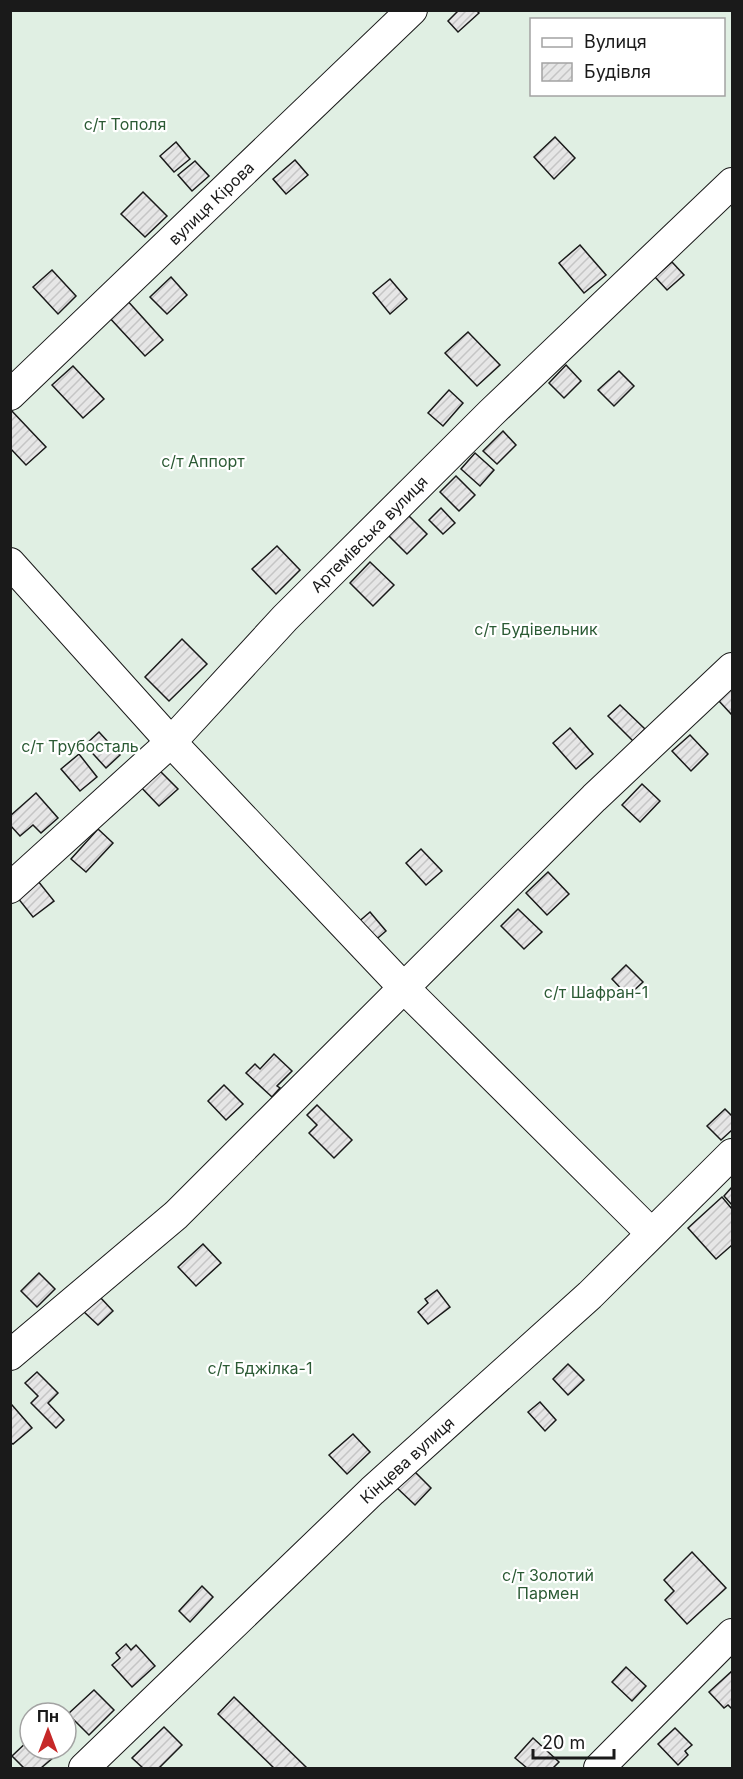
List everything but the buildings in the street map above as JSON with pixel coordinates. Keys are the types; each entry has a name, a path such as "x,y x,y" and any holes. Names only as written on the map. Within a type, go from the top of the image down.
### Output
{"street":[{"name":"вулиця Кірова","path":"10,395 412,10"},
{"name":"Артемівська вулиця","path":"10,888 171,742 285,618 491,413 732,183"},
{"path":"10,563 171,742 403,987 651,1233"},
{"path":"10,1355 176,1215 594,798 732,668"},
{"name":"Кінцева вулиця","path":"84,1768 372,1491 590,1295 732,1154"},
{"path":"599,1768 732,1634"}],"green space":[{"path":"10,11 732,11 732,1768 11,1768"}],"park label":[{"name":"с/т Тополя","path":"125,124"},
{"name":"с/т Аппорт","path":"203,461"},
{"name":"с/т Будівельник","path":"536,629"},
{"name":"с/т Трубосталь","path":"80,746"},
{"name":"с/т Шафран-1","path":"596,992"},
{"name":"с/т Бджілка-1","path":"260,1368"},
{"name":"с/т Золотий Пармен","path":"548,1584"}]}
